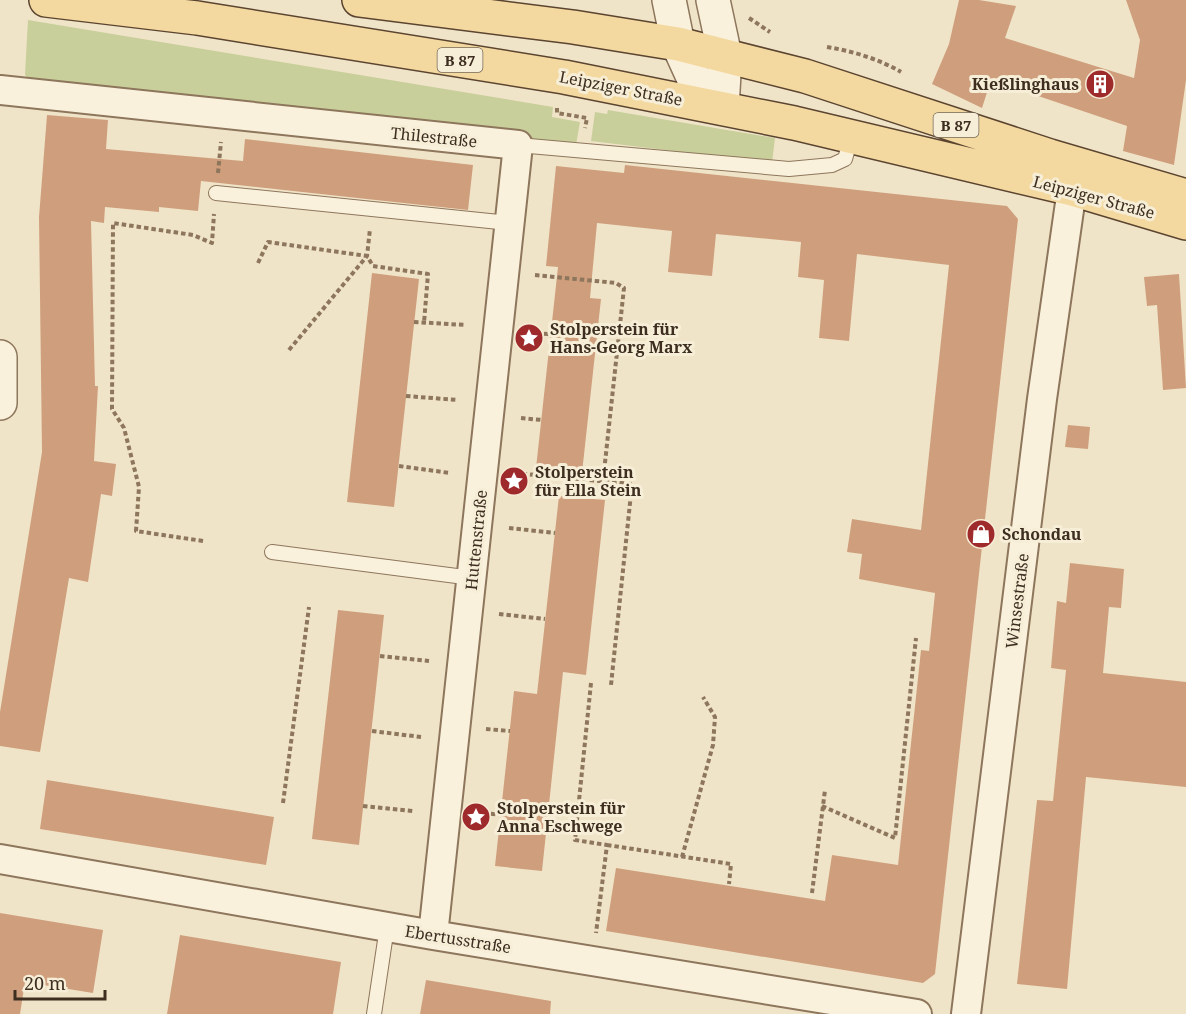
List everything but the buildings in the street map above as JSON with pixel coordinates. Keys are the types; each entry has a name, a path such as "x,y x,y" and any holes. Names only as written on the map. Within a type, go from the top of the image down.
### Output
{"main road":[{"name":"Leipziger Straße","path":"46,0 220,21 564,77 722,108 1072,189 1186,223"},
{"name":"Leipziger Straße","path":"359,0 573,27 678,44 805,76 1050,156 1186,196"}],"street":[{"path":"669,0 678,44 693,77 722,108"},
{"path":"713,0 725,56 722,108"},
{"name":"Thilestraße","path":"0,90 518,145"},
{"name":"Huttenstraße","path":"433,934 518,145"},
{"name":"Winsestraße","path":"966,1014 1042,399 1072,189"},
{"path":"0,357 0,403"},
{"name":"Ebertusstraße","path":"0,859 387,927 916,1014"}],"lane":[{"name":"Thilestraße","path":"518,145 789,169 832,165 845,159 851,138"},
{"path":"216,193 509,224"},
{"path":"272,552 472,578"},
{"path":"374,1014 387,927"}],"path":[{"path":"558,101 557,113 587,118 582,150"},
{"path":"289,350 367,256 373,209"},
{"path":"203,541 136,531 139,487 124,428 112,409 113,223 193,235 212,243"},
{"path":"258,263 268,242 367,256"},
{"path":"367,256 373,266 428,274 424,323"},
{"path":"535,274 616,283 624,288 603,481"},
{"path":"414,322 466,326"},
{"path":"529,333 550,334"},
{"path":"406,396 458,400"},
{"path":"521,418 542,420"},
{"path":"399,466 450,473"},
{"path":"515,473 632,484 611,685"},
{"path":"509,528 555,533"},
{"path":"283,803 309,607"},
{"path":"499,614 545,619"},
{"path":"822,806 895,838 916,638"},
{"path":"380,656 429,661"},
{"path":"591,683 575,840 731,864 729,884"},
{"path":"682,856 713,745 715,717 703,697"},
{"path":"486,729 510,731"},
{"path":"372,731 421,736"},
{"path":"812,893 825,790"},
{"path":"363,806 413,812"},
{"path":"476,812 501,815"},
{"path":"593,961 607,845"}],"green space":[{"path":"28,20 553,107 552,117 580,122 576,145 28,81 25,74"},
{"path":"608,110 775,138 772,163 591,141 595,112 607,114"}],"place":[{"name":"Kießlinghaus","path":"1100,84"},
{"name":"Stolperstein für Hans-Georg Marx","path":"529,338"},
{"name":"Stolperstein für Ella Stein","path":"514,481"},
{"name":"Schondau","path":"981,534"},
{"name":"Stolperstein für Anna Eschwege","path":"476,817"}]}
